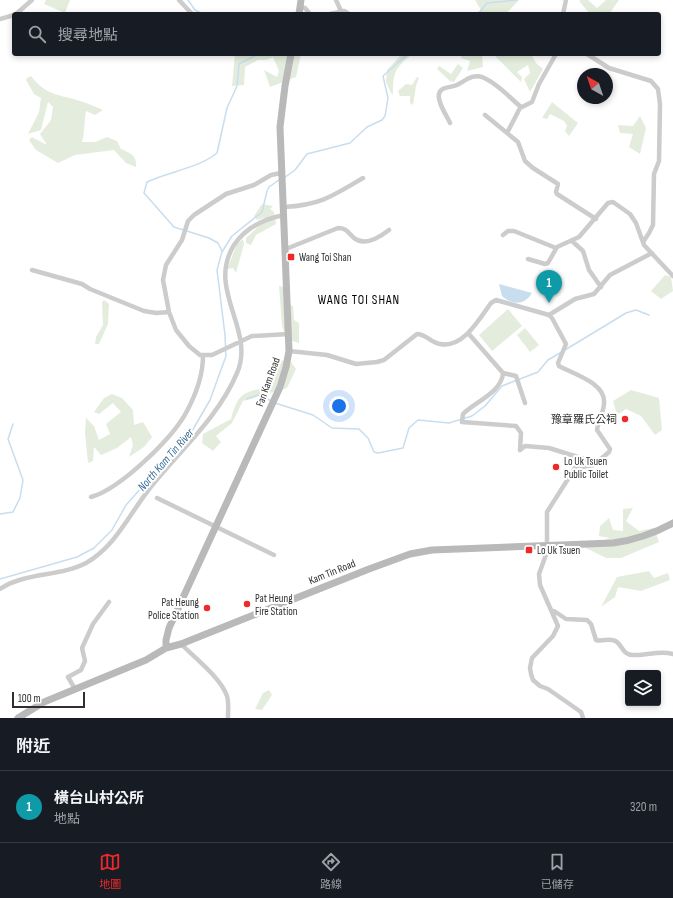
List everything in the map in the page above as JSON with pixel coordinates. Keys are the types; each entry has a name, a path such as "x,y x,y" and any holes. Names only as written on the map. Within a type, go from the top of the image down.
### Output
{"main road":[{"name":"Fan Kam Road","path":"166,648 169,628 280,387 286,367 289,351 289,334 280,128 284,86 291,56"},
{"name":"Kam Tin Road","path":"18,718 40,704 146,660 166,648 181,644 369,568 410,554 432,550 612,543 636,540 657,532 673,523"}],"street":[{"path":"17,12 32,0"},
{"path":"178,0 190,12"},
{"path":"336,0 341,11"},
{"path":"563,12 566,0"},
{"path":"300,7 305,8 308,12"},
{"path":"337,12 347,12"},
{"path":"0,19 12,15"},
{"path":"507,133 521,107 532,102 539,84 555,56"},
{"path":"590,56 609,68 651,81 658,89 660,104 659,162 654,174 653,225 650,233 643,242"},
{"path":"450,123 439,98 439,93 442,89 456,85 474,76 490,81 521,107"},
{"path":"485,115 518,142 525,161 558,184 557,194 596,219"},
{"path":"281,173 271,175 254,185 226,194 194,215 185,227 183,236 164,271 163,280 169,312 176,330 183,340 196,352 203,356 212,355 256,335 289,334"},
{"path":"0,589 19,581 63,572 76,567 95,557 112,542 141,498 212,416 226,397 242,359 241,341 225,282 228,257 236,242 252,227 284,211 320,203 363,178"},
{"path":"528,259 545,264 548,263 556,248 579,236 596,219 608,203 615,202 627,211 633,218 643,242 673,276"},
{"path":"286,249 338,228 346,229 355,239 361,241 375,240 389,230"},
{"path":"503,235 508,231 514,231 556,248"},
{"path":"572,241 583,251 590,270 601,287"},
{"path":"548,315 575,299 594,294 614,272 652,253"},
{"path":"668,270 673,268"},
{"path":"32,270 82,284 90,289 144,311 156,313 169,312"},
{"path":"289,351 327,355 360,364 384,360 417,334 438,344 446,345 456,342 468,333 491,303 496,300 548,315 566,344 558,363 559,366 597,386 603,396 604,406 597,430 610,450 597,463 575,468 547,512 547,552 540,569 539,579 558,622 558,629 532,658 530,668 531,674 537,684 548,689 581,712 583,718"},
{"path":"468,333 503,372 516,376 525,403"},
{"path":"91,497 102,493 145,461 176,427 187,411 199,384 203,369 203,356"},
{"path":"503,372 502,379 488,396 463,414 462,422 516,426 521,433 520,450 525,446 549,448 597,463"},
{"path":"158,498 215,527 274,554"},
{"path":"75,689 68,677 81,670 85,661 82,648 93,624 109,602"},
{"path":"552,610 566,618 587,620 591,624 596,640 611,639 616,641 623,651 631,655 662,652 673,654"},
{"path":"181,644 214,678 224,691 228,707 228,718"}],"green space":[{"path":"46,0 70,0 65,12 44,4"},
{"path":"475,0 519,0 508,12 480,12 481,10"},
{"path":"588,0 597,8 606,0 619,0 610,12 588,12 579,1"},
{"path":"235,56 301,56 296,77 270,87 264,70 277,77 279,71 273,57 266,60 258,60 245,67 244,85 232,86"},
{"path":"400,56 410,56 396,71 393,94 391,93 386,82 387,70"},
{"path":"462,56 482,56 483,67 467,71 470,61 461,58"},
{"path":"495,56 532,56 536,63 543,69 530,92 524,79 530,73 528,65 517,72 522,77 521,82"},
{"path":"458,64 463,68 454,82 450,81 437,69 439,66 451,74"},
{"path":"31,76 37,83 48,91 103,110 95,115 86,111 82,142 95,142 107,137 117,141 121,149 130,153 134,157 136,167 126,163 114,150 75,155 58,163 36,150 29,140 32,137 47,145 40,134 51,120 53,107 48,102 41,130 28,134 39,112 41,98 34,94 26,80"},
{"path":"417,77 419,78 413,105 410,103 410,96 400,96 398,91 406,84 412,85"},
{"path":"552,102 578,123 569,136 565,131 567,126 564,121 550,114 547,119 542,118"},
{"path":"640,116 646,128 640,154 629,147 633,134 620,133 618,125 633,126"},
{"path":"262,204 273,206 270,209 274,212 276,224 256,235 251,245 246,243 246,238 260,225 264,218 257,220 254,216"},
{"path":"243,239 244,244 236,273 233,268 227,269 237,244"},
{"path":"665,275 671,277 673,291 661,299 651,291"},
{"path":"279,286 284,287 284,303 293,306 294,320 299,323 299,343 286,339 282,325"},
{"path":"104,300 109,304 108,324 99,344 95,344 96,337 103,325 102,302"},
{"path":"508,309 522,326 492,351 479,335"},
{"path":"525,328 539,345 530,352 517,335"},
{"path":"279,360 291,362 296,369 287,388 243,401 232,423 216,436 221,442 213,451 202,443 203,434 231,419 236,404 242,396 251,391 266,387"},
{"path":"631,390 659,398 662,430 655,435 641,416 626,409 617,415 613,401"},
{"path":"112,394 122,398 133,410 134,425 143,422 152,437 144,447 129,457 133,445 131,437 117,448 101,455 94,447 93,461 88,463 85,433 86,418 94,426 99,440 110,434 106,424 121,412 113,403 99,414 94,412 104,398"},
{"path":"633,508 626,521 639,531 654,528 659,542 621,558 606,558 584,547 610,538 599,536 600,526 609,518 613,530 623,531 623,509"},
{"path":"649,571 654,578 668,573 670,580 641,591 618,587 615,597 601,607 617,577"},
{"path":"269,690 272,695 262,710 255,709 263,693"}],"water":[{"path":"499,284 532,293 522,302 518,303 510,301 502,296"}],"waterway":[{"path":"188,0 195,10 199,12"},
{"path":"480,12 487,3 517,0"},
{"path":"222,251 218,243 209,238 174,227 144,193 147,182 201,163 217,153 227,108 237,86 239,64 254,56"},
{"path":"284,178 295,170 307,154 350,143 367,127 382,120 385,116 388,98 383,76 406,56"},
{"name":"North Kam Tin River","path":"0,579 77,557 94,548 112,530 126,505 192,431 210,400 226,356 217,270 222,252 232,236 262,212 269,187 279,180"},
{"path":"565,350 626,313 636,310 649,315"},
{"path":"275,403 313,415 332,428 359,429 368,438 374,452 378,453 403,448 409,428 418,420 449,423 472,416 485,406 502,386 538,372 548,360 560,353"},
{"path":"247,399 258,395 272,401"},
{"path":"0,514 13,512 20,498 23,480 8,439 13,424"}],"place":[{"name":"Wang Toi Shan","path":"291,257"},
{"name":"橫台山村公所","path":"549,303"},
{"name":"豫章羅氏公祠","path":"625,419"},
{"name":"Lo Uk Tsuen Public Toilet","path":"556,467"},
{"name":"Lo Uk Tsuen","path":"529,550"},
{"name":"Pat Heung Fire Station","path":"247,604"},
{"name":"Pat Heung Police Station","path":"207,608"}],"district":[{"name":"WANG TOI SHAN","path":"359,300"}]}
